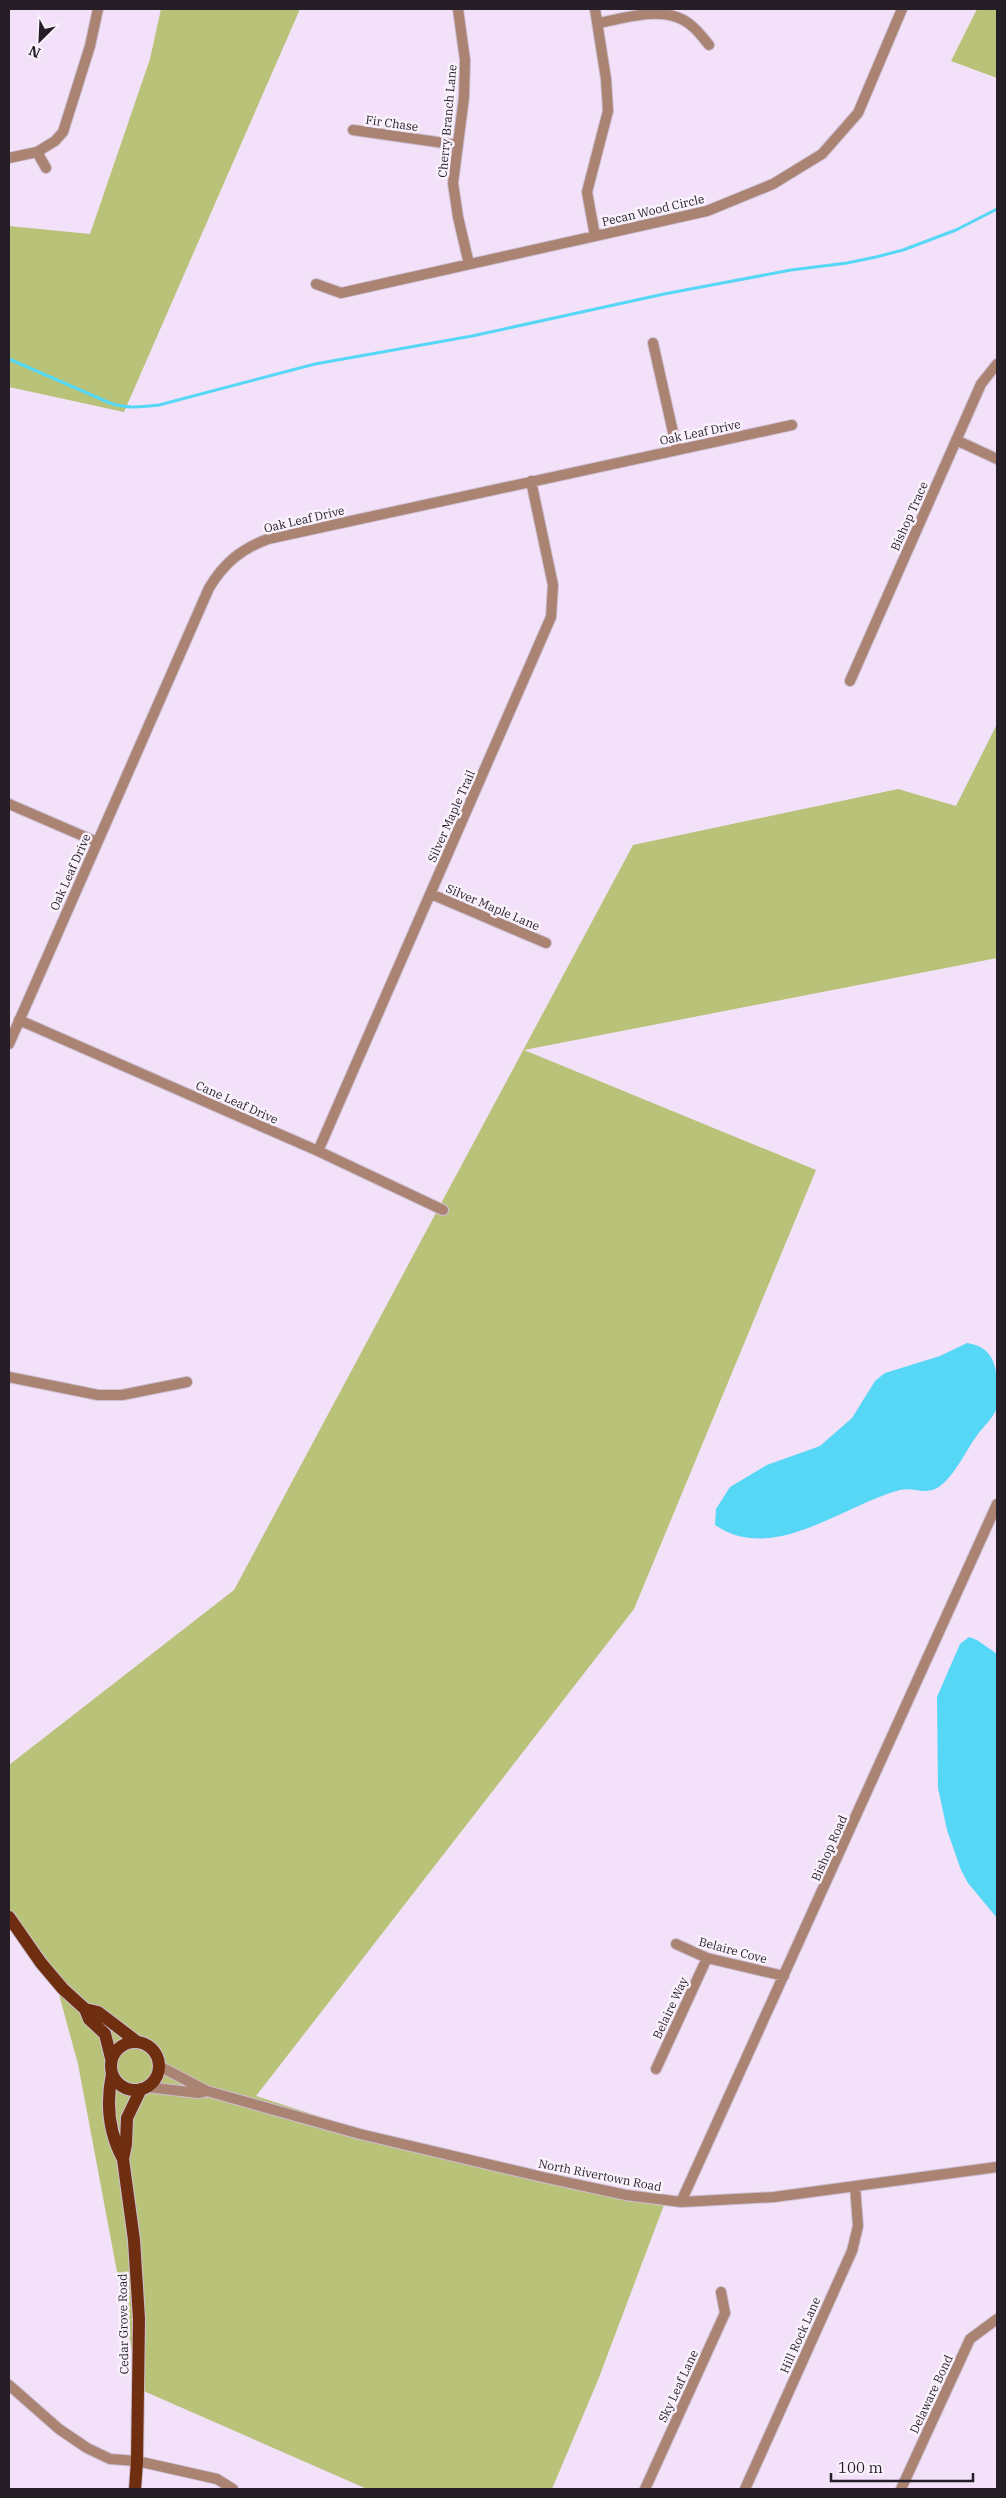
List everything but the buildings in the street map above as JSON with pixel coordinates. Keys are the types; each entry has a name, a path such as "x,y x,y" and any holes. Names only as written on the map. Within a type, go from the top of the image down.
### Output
{"main road":[{"path":"9,1917 41,1963 63,1989 85,2009 89,2018 105,2034 112,2058 112,2074 120,2085 127,2089 144,2088 154,2081 159,2066 158,2059 150,2046 136,2041 98,2012 85,2009"},
{"path":"112,2058 121,2046 136,2041"},
{"name":"Cedar Grove Road","path":"112,2074 109,2105 113,2140 123,2160"},
{"name":"Cedar Grove Road","path":"135,2489 138,2461 139,2319 134,2240 123,2160 127,2118 144,2088"}],"street":[{"path":"9,158 37,152 55,141 63,132 78,89 98,9"},
{"name":"Cherry Branch Lane","path":"458,9 465,60 464,97 453,182 469,264"},
{"path":"595,9 606,79 608,111 587,192 595,236"},
{"name":"Pecan Wood Circle","path":"316,284 341,293 707,211 773,184 822,154 858,112 902,9"},
{"path":"598,23 654,14 673,15 692,25 709,45"},
{"name":"Fir Chase","path":"353,130 458,145"},
{"path":"37,152 46,168"},
{"path":"653,343 677,450"},
{"name":"Bishop Trace","path":"850,681 981,384 997,364"},
{"name":"Oak Leaf Drive","path":"9,1044 208,588 232,557 249,546 268,539 792,425"},
{"path":"956,440 997,459"},
{"name":"Silver Maple Trail","path":"318,1152 551,617 553,585 531,481"},
{"path":"9,804 97,842"},
{"name":"Silver Maple Lane","path":"431,894 546,943"},
{"name":"Cane Leaf Drive","path":"19,1020 318,1152 443,1210"},
{"path":"9,1377 98,1395 122,1395 187,1382"},
{"name":"Bishop Road","path":"681,2202 997,1504"},
{"name":"Belaire Cove","path":"676,1944 707,1958 784,1976"},
{"name":"Belaire Way","path":"656,2069 707,1958"},
{"name":"North Rivertown Road","path":"159,2066 207,2092 360,2134 626,2195 681,2202 746,2200 997,2167"},
{"name":"North Rivertown Road","path":"144,2088 198,2093 207,2092"},
{"name":"Hill Rock Lane","path":"744,2489 852,2251 858,2226 855,2186"},
{"name":"Sky Leaf Lane","path":"645,2489 725,2313 721,2292"},
{"name":"Delaware Bond","path":"901,2489 970,2339 997,2319"},
{"path":"9,2385 59,2430 87,2448 110,2459 138,2461 217,2479 233,2489"}],"green space":[{"path":"161,9 300,9 124,412 9,387 9,226 90,234 150,59"},
{"path":"977,9 997,9 997,78 951,61"},
{"path":"997,724 997,958 524,1050 816,1170 634,1609 256,2096 455,2160 664,2205 598,2380 552,2489 367,2489 139,2389 78,2064 51,1965 9,1916 9,1765 234,1590 633,845 898,789 956,806"}],"water":[{"path":"967,1343 984,1349 992,1360 996,1374 997,1406 949,1478 937,1488 928,1491 900,1490 878,1497 808,1528 760,1539 737,1536 715,1525 716,1509 730,1487 767,1465 820,1446 852,1418 875,1381 885,1373 940,1356"},
{"path":"969,1637 977,1640 997,1654 997,1918 968,1883 961,1870 947,1830 938,1788 937,1697 960,1644"}],"waterway":[{"path":"9,359 116,405 128,407 159,405 315,364 472,336 664,294 791,270 847,263 876,257 903,250 956,230 997,209"}]}
